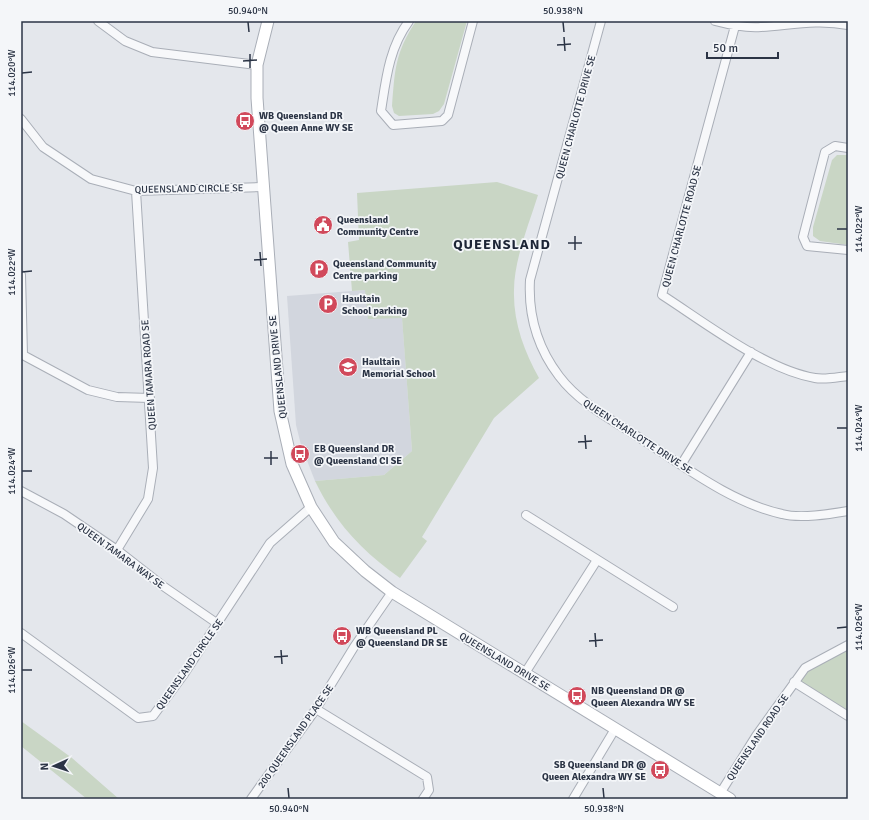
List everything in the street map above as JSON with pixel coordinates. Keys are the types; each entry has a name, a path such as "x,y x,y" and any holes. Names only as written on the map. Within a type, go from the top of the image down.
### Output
{"street":[{"path":"98,21 125,41 152,52 257,65"},
{"name":"QUEENSLAND DRIVE SE","path":"268,21 257,65 257,98 262,187 280,411 292,464 311,507 334,542 365,571 392,592 615,729 721,792 730,799"},
{"path":"409,21 400,33 388,68 381,111 393,125 442,121 448,115 473,21"},
{"name":"QUEEN CHARLOTTE DRIVE SE","path":"600,21 530,280 529,302 539,345 559,376 582,400 681,465 743,502 783,515 824,515 848,511"},
{"path":"715,21 735,26 760,27 799,22 831,22 848,25"},
{"name":"QUEEN CHARLOTTE ROAD SE","path":"735,26 662,295 751,352 786,370 816,379 848,376"},
{"name":"QUEENSLAND CIRCLE SE","path":"21,119 43,147 91,179 136,191 262,187"},
{"path":"848,148 835,146 825,152 803,238 807,246 848,250"},
{"name":"QUEEN TAMARA ROAD SE","path":"117,550 148,499 153,468 150,398 136,191"},
{"path":"21,275 22,355 88,390 117,397 150,398"},
{"path":"681,465 751,352"},
{"name":"QUEEN TAMARA WAY SE","path":"21,491 64,514 117,550 163,586 218,624"},
{"name":"QUEENSLAND CIRCLE SE","path":"21,633 138,718 153,716 218,624 270,543 311,507"},
{"path":"526,516 673,607"},
{"path":"525,673 597,560"},
{"name":"200 QUEENSLAND PLACE SE","path":"251,799 316,709 354,647 392,592"},
{"name":"QUEENSLAND ROAD SE","path":"721,792 756,736 805,668 848,644"},
{"name":"QUEENSLAND ROAD SE","path":"794,682 848,716"},
{"path":"316,709 427,777 429,790 423,799"},
{"path":"573,799 615,729"}],"shaded area":[{"name":"Haultain Memorial School","path":"365,290 402,317 412,451 384,475 315,481 301,445 296,425 287,296"}],"green space":[{"path":"416,21 467,21 444,104 439,111 433,114 399,116 394,113 392,106 395,71 400,52"},
{"path":"837,155 848,155 848,245 820,241 813,236 813,227 832,160"},
{"path":"497,182 538,195 526,230 516,267 514,302 520,336 539,378 494,418 422,537 427,541 400,578 374,558 351,536 332,510 315,481 384,475 412,451 402,318 368,319 365,290 352,291 348,242 359,240 357,193"},
{"path":"848,645 848,716 794,682 805,668"},
{"path":"21,721 72,758 119,799 87,799 21,746"}],"place":[{"name":"WB Queensland DR @ Queen Anne WY SE","path":"245,121"},
{"name":"Queensland Community Centre","path":"323,225"},
{"name":"Queensland Community Centre parking","path":"319,269"},
{"name":"Haultain School parking","path":"328,304"},
{"name":"Haultain Memorial School","path":"348,367"},
{"name":"EB Queensland DR @ Queensland CI SE","path":"300,454"},
{"name":"WB Queensland PL @ Queensland DR SE","path":"342,636"},
{"name":"NB Queensland DR @ Queen Alexandra WY SE","path":"577,696"},
{"name":"SB Queensland DR @ Queen Alexandra WY SE","path":"660,770"}],"district":[{"name":"QUEENSLAND","path":"502,244"}]}
